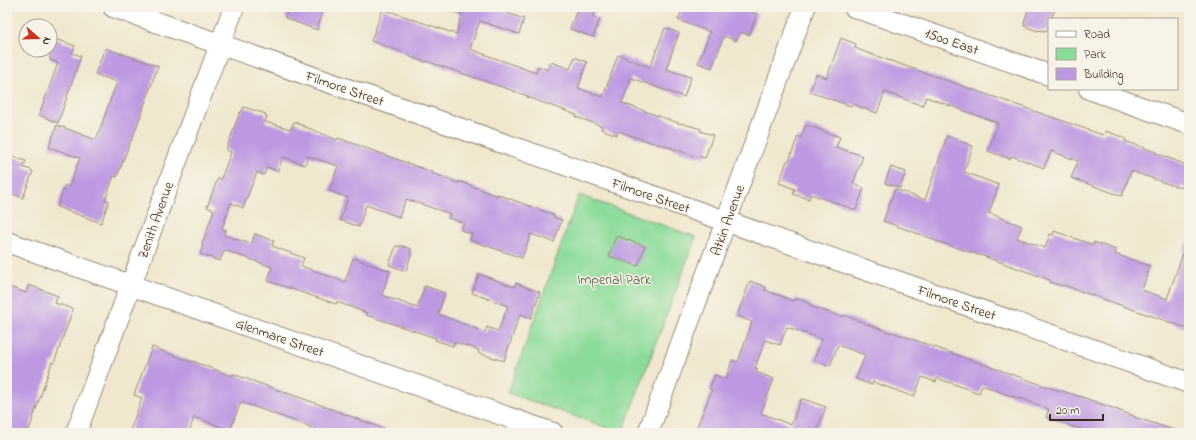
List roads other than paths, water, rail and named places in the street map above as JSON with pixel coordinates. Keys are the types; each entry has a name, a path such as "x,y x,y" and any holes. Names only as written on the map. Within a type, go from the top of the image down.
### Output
{"street":[{"name":"Filmore Street","path":"113,7 1189,383"},
{"name":"Zenith Avenue","path":"76,433 234,7"},
{"name":"Atkin Avenue","path":"648,433 805,7"},
{"name":"1500 East","path":"854,7 1048,75"},
{"path":"1092,90 1189,124"},
{"name":"Glenmare Street","path":"7,242 553,433"}],"park label":[{"name":"Imperial Park","path":"614,279"}]}
